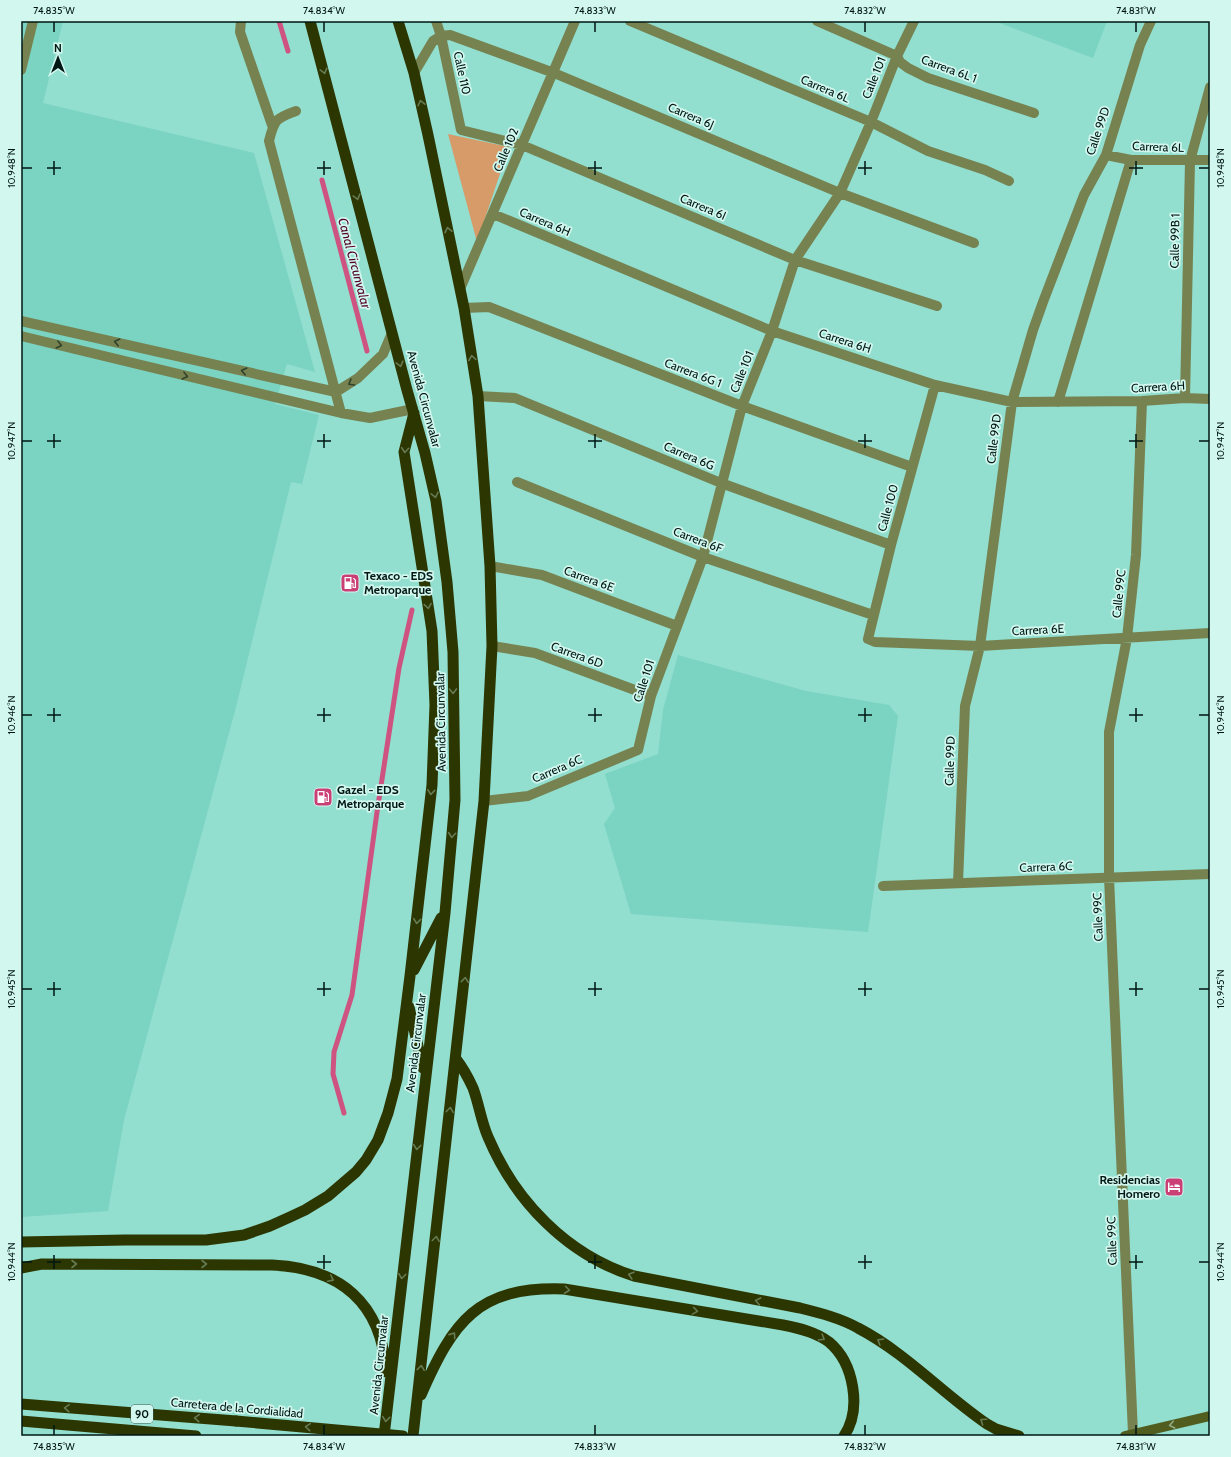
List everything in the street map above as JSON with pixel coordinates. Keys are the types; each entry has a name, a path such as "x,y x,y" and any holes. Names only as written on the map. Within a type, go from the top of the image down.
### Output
{"highway":[{"name":"Avenida Circunvalar","path":"310,21 436,501 447,582 453,652 455,800 444,913 384,1436"},
{"path":"398,21 414,74 428,134 464,308 478,396 490,566 492,646 484,801 413,1436"},
{"path":"21,1242 218,1239 244,1234 270,1226 316,1204 328,1196 356,1172 366,1160 378,1140 388,1113 396,1084 408,1001 432,785 435,705 432,631 404,452 413,411"},
{"path":"410,976 444,913"},
{"path":"408,1001 425,1078"},
{"path":"456,1058 473,1089 482,1123 496,1155 513,1184 544,1221 580,1250 611,1267 634,1276 800,1308 843,1321 858,1328 890,1348 987,1424 996,1429 1019,1436"},
{"path":"21,1268 42,1264 272,1265 291,1266 309,1270 343,1285 355,1295 372,1315 378,1328 386,1358 388,1402"},
{"path":"416,1407 434,1366 447,1343 459,1326 478,1308 488,1302 513,1292 539,1289 564,1289 783,1325 808,1331 818,1336 829,1342 835,1349 846,1366 850,1376 854,1408 850,1424 844,1436"},
{"path":"21,1400 48,1406"},
{"name":"Carretera de la Cordialidad","path":"21,1404 403,1436"},
{"name":"90","path":"21,1421 196,1436"},
{"path":"21,1427 49,1423"}],"main road":[{"path":"1129,1435 1210,1416"}],"street":[{"path":"21,70 33,21"},
{"path":"240,21 240,32 272,125 269,140 341,413"},
{"name":"Calle 110","path":"436,21 441,36 461,130"},
{"name":"Calle 102","path":"460,289 554,73 575,21"},
{"name":"Carrera 6L","path":"630,21 871,122 928,151 985,170 1009,181"},
{"name":"Carrera 6L 1","path":"817,21 897,56 900,62 908,68 928,78 1034,113"},
{"name":"Calle 101","path":"638,750 651,696 702,557 742,406 772,331 795,260 840,193 871,122 897,56 914,21"},
{"name":"Calle 99D","path":"958,883 965,706 980,646 1012,402 1032,330 1084,195 1106,155 1140,45 1151,21"},
{"name":"Carrera 6J","path":"441,36 450,35 554,73 840,193 974,243"},
{"path":"414,74 433,41 441,36"},
{"name":"Calle 99B 1","path":"1185,398 1190,161 1210,87"},
{"path":"272,125 281,116 296,111"},
{"name":"Carrera 6I","path":"461,130 522,146 795,260 937,306"},
{"name":"Carrera 6L","path":"1106,155 1131,160 1210,160"},
{"path":"1058,402 1131,160"},
{"name":"Carrera 6H","path":"493,214 772,331 935,385 1012,402 1142,401 1185,398 1210,399"},
{"name":"Carrera 6G 1","path":"464,308 489,307 742,406 912,466"},
{"path":"21,321 336,392 358,378 383,354 392,333"},
{"path":"21,336 341,413 370,418 413,411"},
{"name":"Calle 100","path":"868,640 891,545 935,385"},
{"name":"Carrera 6G","path":"478,396 515,398 721,483 891,545"},
{"name":"Calle 99C","path":"1129,1435 1109,877 1108,732 1127,638 1136,555 1142,401"},
{"name":"Carrera 6F","path":"517,482 702,557 873,615"},
{"name":"Carrera 6E","path":"490,566 542,575 677,626"},
{"name":"Carrera 6E","path":"868,640 875,642 980,646 1210,633"},
{"name":"Carrera 6D","path":"492,646 535,653 651,696"},
{"name":"Carrera 6C","path":"484,801 528,796 638,750"},
{"name":"Carrera 6C","path":"883,886 1210,874"}],"shaded area":[{"path":"21,21 63,21 43,103 254,153 315,372 287,364 275,404 319,415 302,484 291,482 236,707 124,1120 108,1211 21,1217"},
{"path":"994,21 1107,21 1093,58"},
{"path":"448,134 509,147 477,242"},
{"path":"678,655 806,691 889,705 898,716 868,932 631,914 604,824 615,808 605,774 658,754 663,710"}],"waterway":[{"name":"Canal Circunvalar","path":"279,21 288,51"},
{"name":"Canal Circunvalar","path":"322,180 367,351"},
{"path":"344,1113 333,1074 334,1052 352,995 377,812 399,668 412,610"}],"place":[{"name":"Texaco - EDS Metroparque","path":"350,583"},
{"name":"Gazel - EDS Metroparque","path":"323,797"},
{"name":"Residencias Homero","path":"1174,1187"}]}
